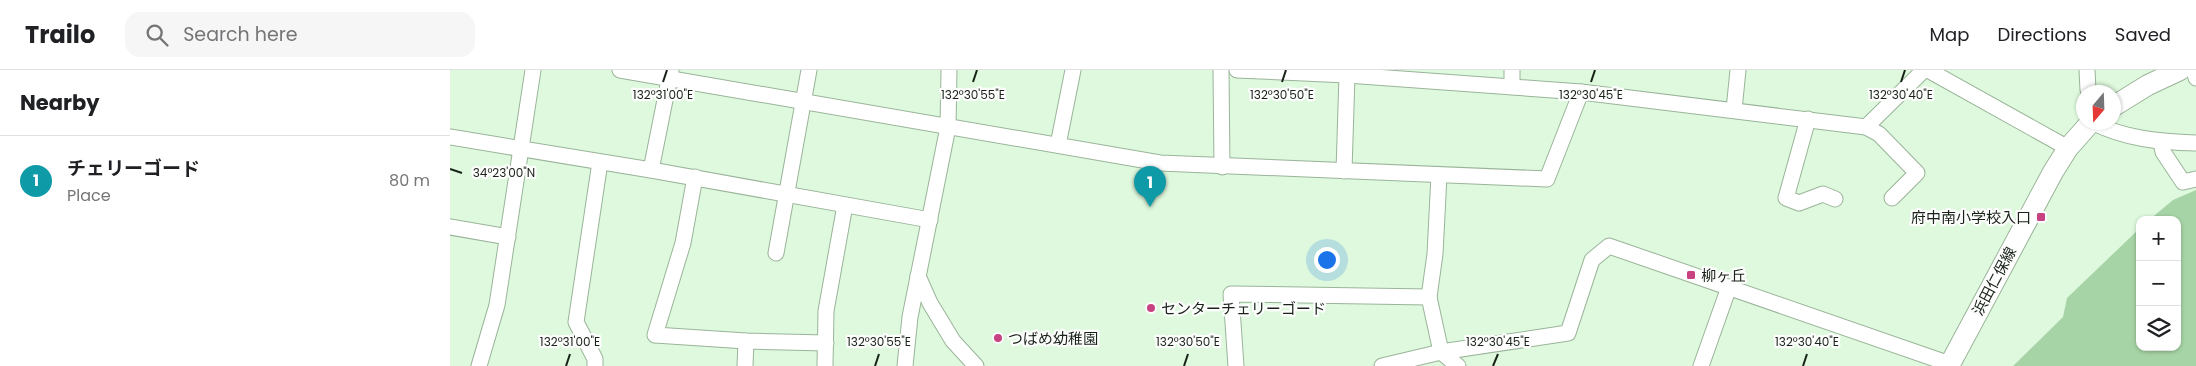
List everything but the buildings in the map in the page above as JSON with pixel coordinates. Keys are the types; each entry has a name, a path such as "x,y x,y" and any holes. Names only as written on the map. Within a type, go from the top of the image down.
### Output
{"main road":[{"path":"2121,102 2148,85 2180,70"},
{"name":"浜田仁保線","path":"1949,365 2068,148 2084,130"}],"street":[{"path":"479,366 497,305 533,70"},
{"path":"620,70 670,74 803,101 1160,163 1547,179 1582,92"},
{"path":"776,253 809,70"},
{"path":"905,366 910,317 948,127 949,70"},
{"path":"1058,146 1074,70"},
{"path":"1221,70 1222,167"},
{"path":"1237,70 1347,75 1582,92 1866,126 1879,134 1918,173 1892,198"},
{"path":"1512,70 1512,87"},
{"path":"1734,110 1738,70"},
{"path":"1866,126 1924,70"},
{"path":"1928,70 2068,148"},
{"path":"2087,70 2088,85"},
{"path":"2194,70 2196,78"},
{"path":"651,170 670,74"},
{"path":"1344,172 1347,75"},
{"path":"1808,119 1786,198 1799,203 1823,194 1835,199"},
{"path":"2106,130 2161,142 2196,143"},
{"path":"450,137 651,170 930,220"},
{"path":"2161,142 2163,152 2183,182 2196,179"},
{"path":"595,366 595,359 576,322 600,162"},
{"path":"1439,175 1429,297 1441,352 1458,366"},
{"path":"695,178 683,243 655,335 746,341 826,343"},
{"path":"826,366 826,311 845,205"},
{"path":"450,227 508,237"},
{"path":"1382,366 1441,352 1568,333 1592,260 1609,246 1949,365"},
{"path":"918,276 930,303 953,341 976,366"},
{"path":"1701,366 1729,287"},
{"path":"1236,366 1231,294 1429,297"},
{"path":"745,366 746,341"}],"green space":[{"path":"2196,190 2196,366 2013,366 2063,317 2067,298 2136,232 2136,351 2181,351 2181,216 2154,216 2173,200"}],"place":[{"name":"チェリーゴード","path":"1150,207"},
{"name":"府中南小学校入口","path":"2041,217"},
{"name":"柳ヶ丘","path":"1691,275"},
{"name":"センターチェリーゴード","path":"1151,308"},
{"name":"つばめ幼稚園","path":"998,338"}]}
